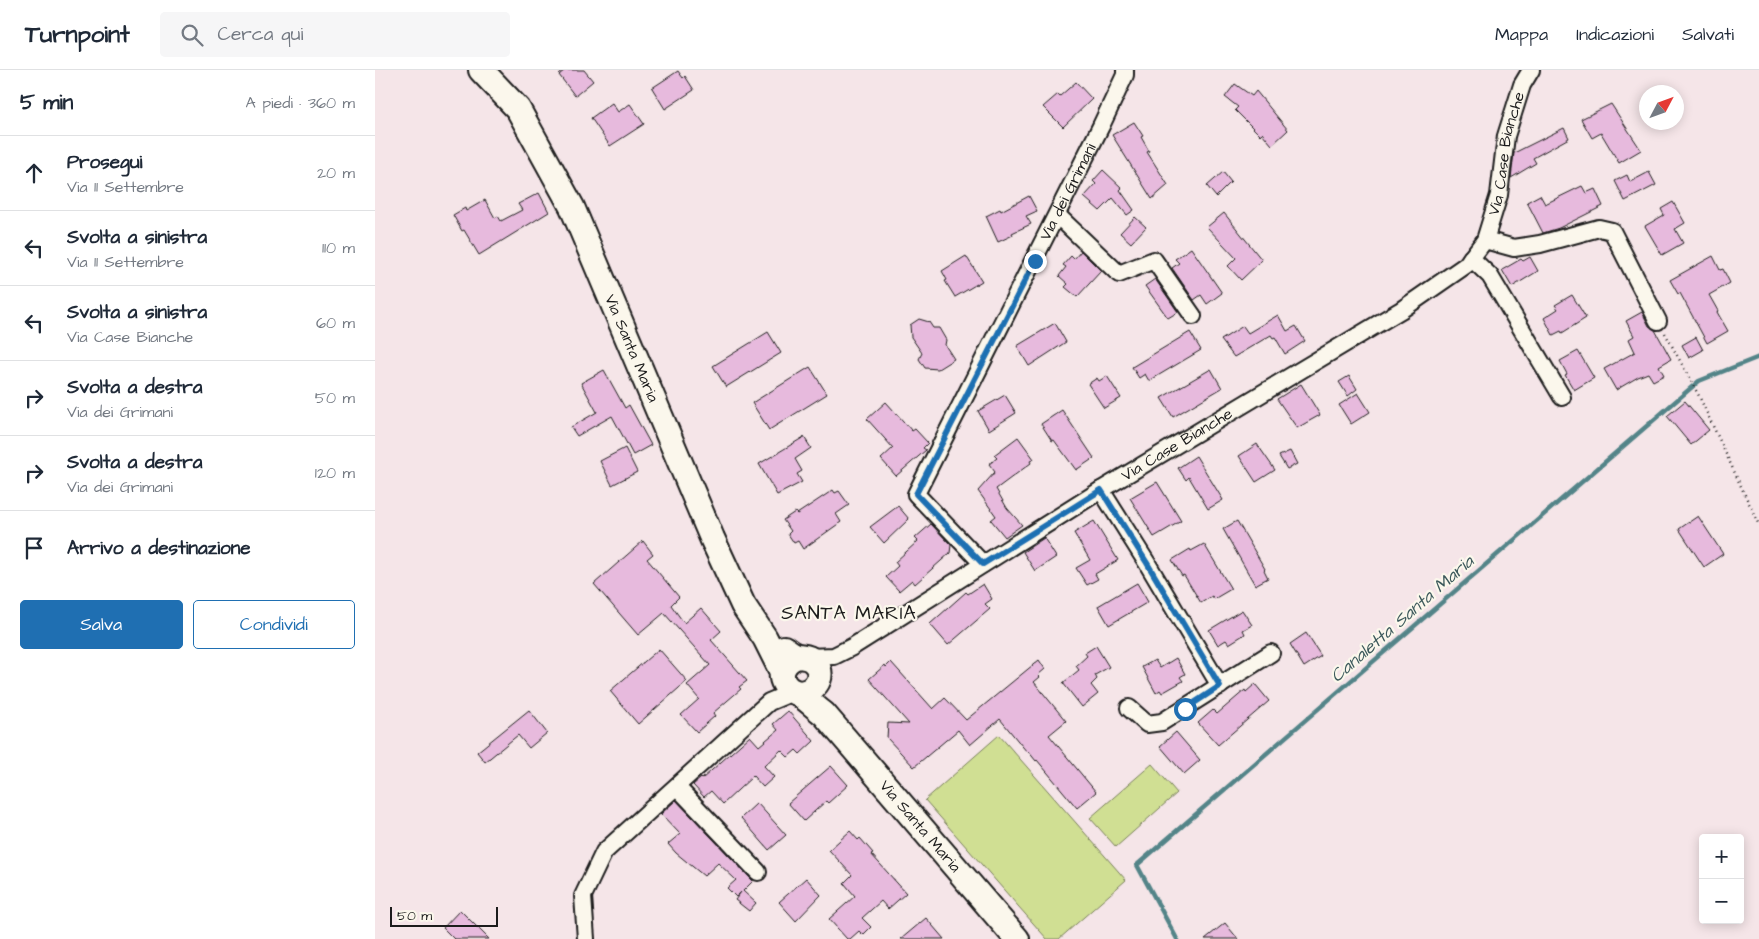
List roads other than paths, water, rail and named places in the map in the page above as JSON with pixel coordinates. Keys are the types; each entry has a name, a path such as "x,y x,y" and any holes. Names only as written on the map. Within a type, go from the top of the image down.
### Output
{"main road":[{"name":"Via Santa Maria","path":"481,70 518,109 572,208 743,605 765,638 800,676 824,714 1017,939"}],"street":[{"name":"Via dei Grimani","path":"983,564 916,494 1101,126 1125,75 1125,70"},
{"name":"Via Case Bianche","path":"677,787 737,730 800,676 853,647 1101,490 1401,310 1466,265 1485,240 1499,195 1506,136 1522,85 1531,70"},
{"path":"1057,215 1119,274 1154,260 1193,316"},
{"path":"1485,240 1514,248 1540,244 1599,228 1612,231 1658,321"},
{"path":"1471,258 1490,276 1562,397"},
{"path":"1101,490 1220,686"},
{"path":"1129,708 1147,724 1162,722 1271,653"},
{"path":"586,939 583,896 604,852 677,787 758,872"}],"waterway":[{"name":"Canaletta Santa Maria","path":"1177,939 1137,865 1699,381 1759,357"}],"district":[{"name":"SANTA MARIA","path":"849,613"}]}
